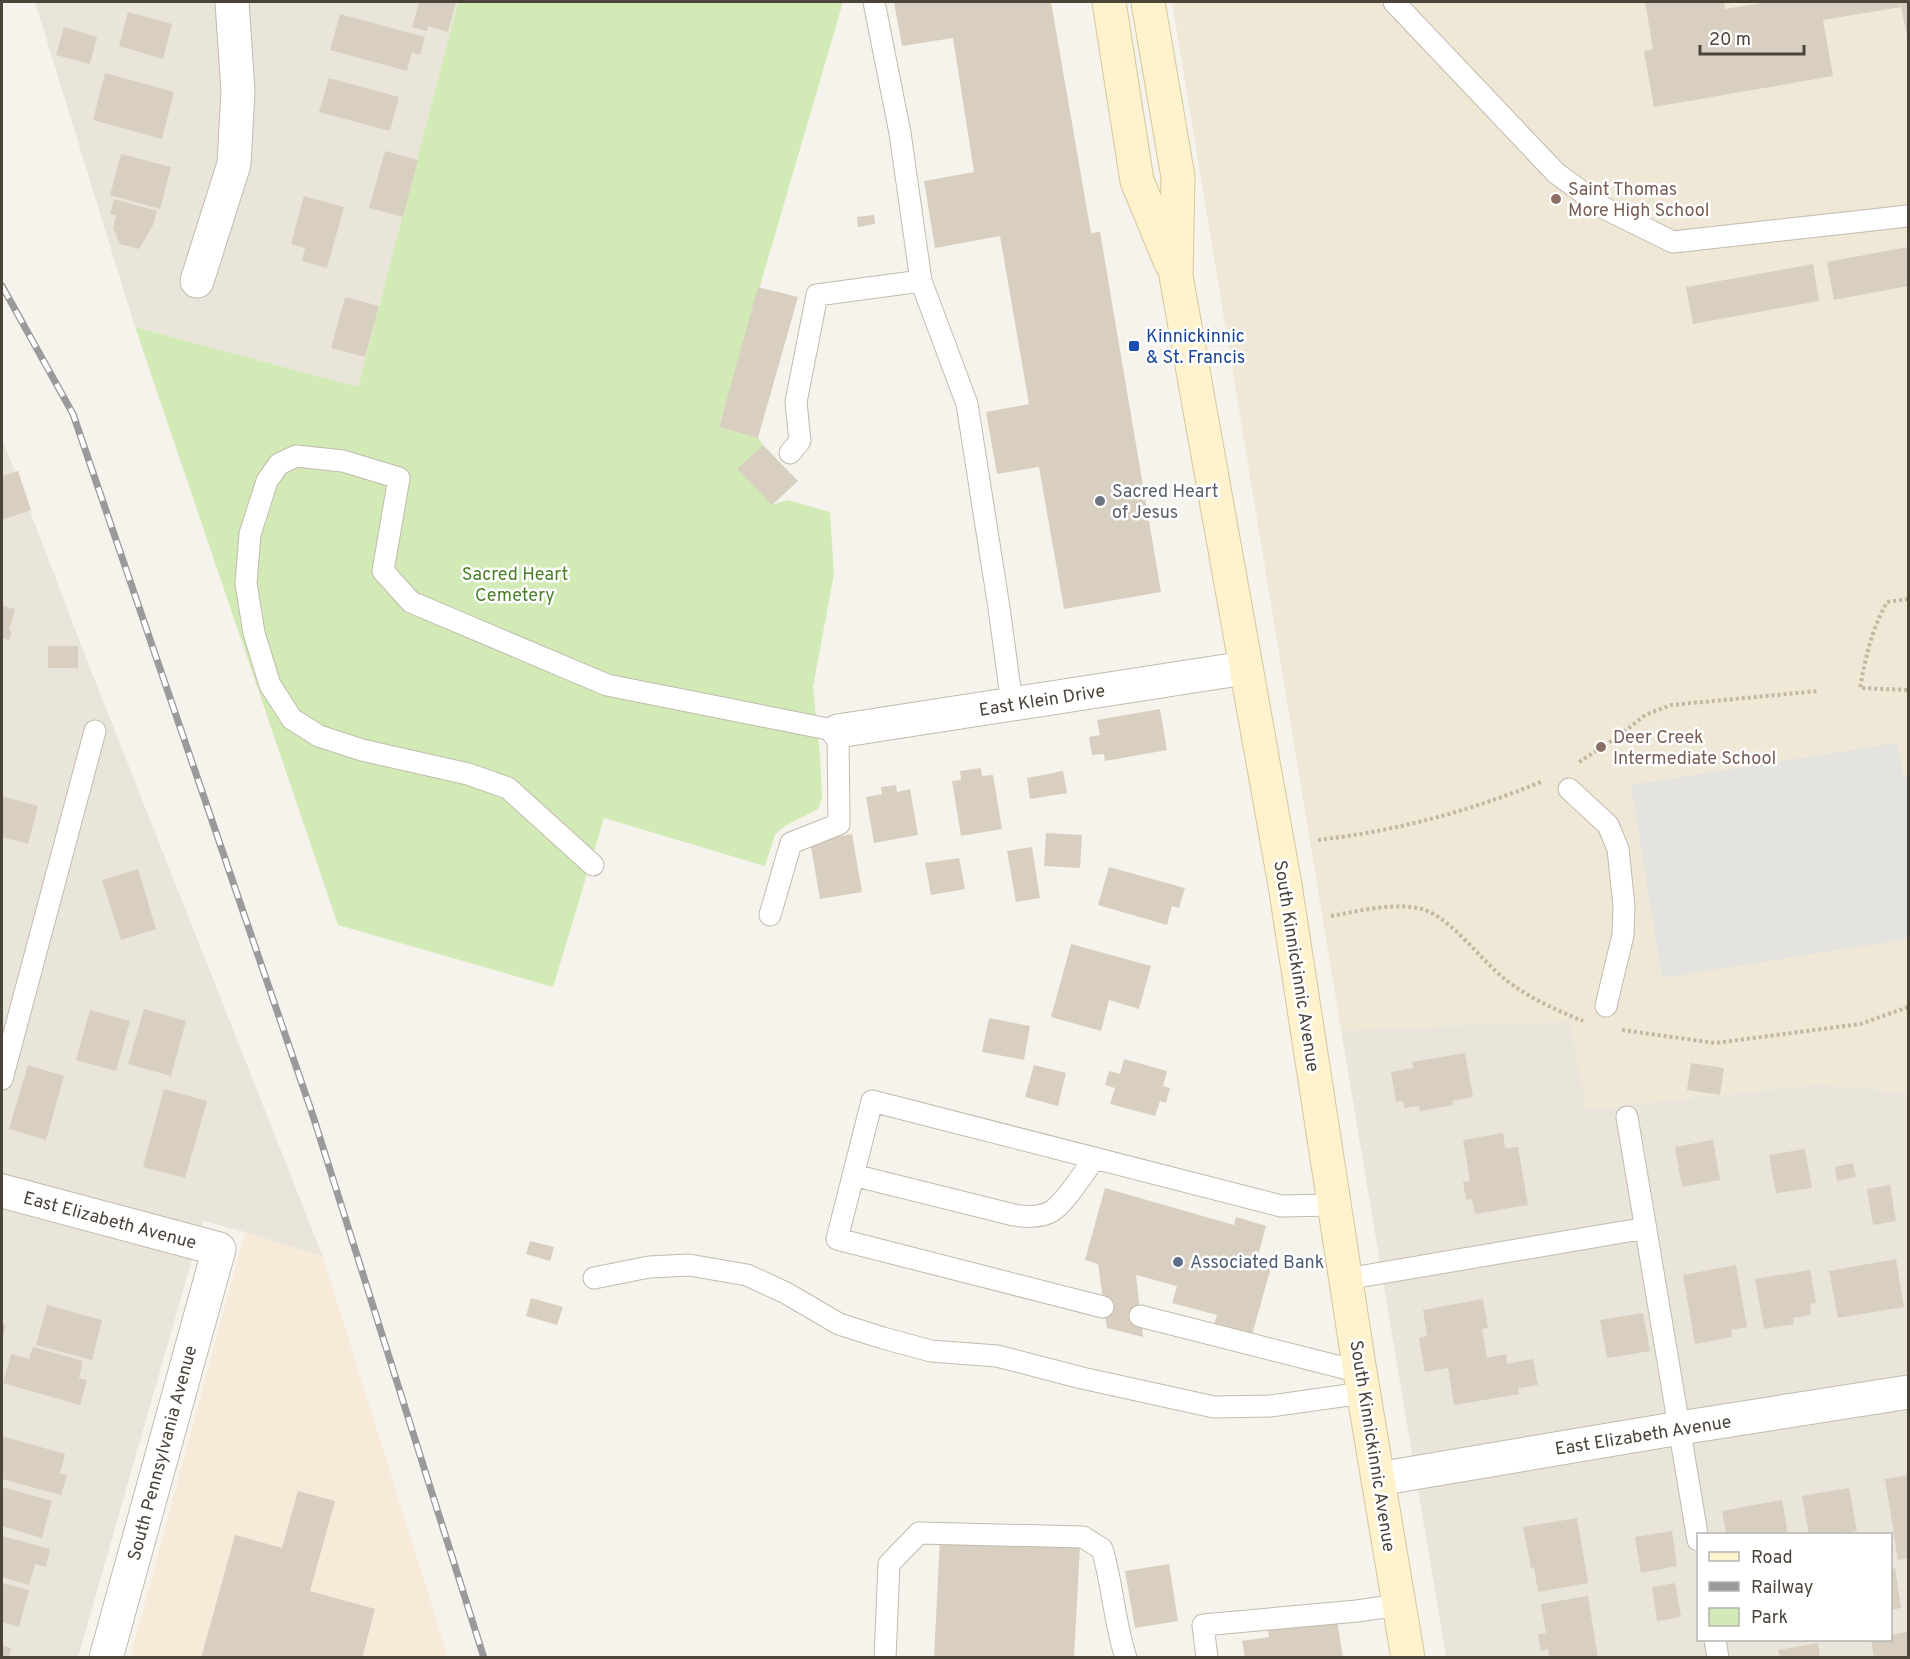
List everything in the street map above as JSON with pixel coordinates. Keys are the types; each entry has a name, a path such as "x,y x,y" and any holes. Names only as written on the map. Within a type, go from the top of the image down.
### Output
{"main road":[{"name":"South Kinnickinnic Avenue","path":"1108,2 1137,181 1176,276"},
{"name":"South Kinnickinnic Avenue","path":"1148,2 1178,177 1176,276 1285,885 1361,1383 1408,1658"}],"street":[{"path":"197,281 234,164 238,91 232,2"},
{"name":"East Klein Drive","path":"838,731 1245,668"},
{"name":"East Elizabeth Avenue","path":"2,1191 219,1250"},
{"name":"South Pennsylvania Avenue","path":"106,1658 219,1250"},
{"name":"East Elizabeth Avenue","path":"1378,1479 1908,1392"}],"lane":[{"path":"874,2 900,133 921,281 967,404 1012,704"},
{"path":"1394,2 1556,172 1604,208 1673,242 1908,216"},
{"path":"790,453 800,441 796,402 817,295 921,281"},
{"path":"593,865 508,788 468,774 362,750 319,736 292,719 270,685 255,633 246,583 250,534 267,481 279,464 296,456 342,461 399,478 383,571 411,602 607,685 838,731 839,824 791,843 770,915"},
{"path":"2,1079 95,731"},
{"path":"1569,789 1608,825 1618,849 1624,906 1623,935 1606,1006"},
{"path":"1103,1306 837,1239 872,1101 1281,1206 1334,1204"},
{"path":"1627,1117 1697,1534"},
{"path":"853,1175 1014,1215 1035,1216 1046,1214 1057,1207 1095,1158"},
{"path":"1346,1280 1646,1228"},
{"path":"594,1278 649,1267 689,1265 747,1275 786,1293 839,1324 883,1338 931,1351 997,1356 1082,1378 1214,1407 1270,1406 1361,1383"},
{"path":"1140,1316 1243,1342 1361,1383"},
{"path":"885,1658 889,1564 920,1533 1083,1537 1102,1549 1110,1575 1121,1642 1126,1658"},
{"path":"1207,1658 1203,1625 1399,1605"},
{"path":"1715,1641 1718,1658"}],"path":[{"path":"1908,599 1887,602 1875,623 1868,644 1860,688 1908,690"}],"shaded area":[{"path":"35,2 458,2 358,387 135,327"},
{"path":"1172,2 1908,2 1908,1093 1820,1084 1586,1109 1570,1021 1341,1030"},
{"path":"2,438 90,668 323,1257 203,1221 78,1657 2,1657"},
{"path":"1897,743 1904,777 1908,777 1908,939 1662,978 1631,785"},
{"path":"1570,1021 1587,1109 1820,1084 1908,1093 1908,1657 1446,1657 1341,1030"},
{"path":"245,1232 323,1257 448,1657 130,1658"}],"green space":[{"name":"Sacred Heart Cemetery","path":"458,2 843,2 719,426 758,438 763,445 738,469 772,505 787,500 830,512 834,574 813,687 822,798 818,809 785,826 775,834 765,866 604,818 553,987 338,925 135,327 358,387"}],"building":[{"path":"419,2 456,2 448,32 428,26 427,31 412,27"},
{"path":"894,2 1051,2 1091,233 1100,232 1161,592 1064,609 1039,467 997,474 986,412 1029,404 1000,236 935,248 924,181 974,172 953,38 902,46"},
{"path":"1645,2 1724,2 1725,9 1768,2 1908,2 1908,41 1901,7 1823,20 1833,76 1654,107 1644,51 1653,49"},
{"path":"128,12 172,24 163,59 119,46"},
{"path":"340,14 425,37 420,55 412,52 407,71 330,50"},
{"path":"64,27 97,37 90,64 56,55"},
{"path":"105,73 174,92 162,139 93,120"},
{"path":"329,78 399,97 390,131 319,112"},
{"path":"385,151 418,160 403,217 369,208"},
{"path":"121,154 171,167 160,209 110,195"},
{"path":"304,196 344,207 327,268 302,261 305,248 291,244"},
{"path":"114,199 157,211 153,225 139,249 120,244 113,228 116,215 110,214"},
{"path":"874,215 875,224 858,227 857,217"},
{"path":"1908,247 1908,286 1834,300 1827,262"},
{"path":"1813,264 1819,301 1693,324 1686,287"},
{"path":"758,287 798,297 758,438 719,427"},
{"path":"345,297 379,306 365,357 331,348"},
{"path":"763,445 798,481 772,505 737,469"},
{"path":"18,471 31,510 2,520 2,476"},
{"path":"2,606 15,609 9,630 12,631 9,640 2,638"},
{"path":"48,646 78,646 78,668 48,668"},
{"path":"1160,709 1167,750 1105,761 1104,754 1092,755 1089,737 1100,735 1097,720"},
{"path":"981,768 982,776 993,775 1002,829 961,836 952,781 961,780 960,771"},
{"path":"1063,771 1067,793 1030,799 1027,778"},
{"path":"896,785 897,792 910,789 918,835 874,843 866,797 882,794 881,787"},
{"path":"2,796 38,806 28,844 2,837"},
{"path":"1046,833 1082,835 1080,868 1044,866"},
{"path":"852,834 862,892 820,899 810,841"},
{"path":"1032,847 1040,898 1016,902 1007,851"},
{"path":"959,858 965,889 931,895 925,863"},
{"path":"1109,867 1185,888 1179,908 1172,906 1167,925 1098,905"},
{"path":"138,869 156,929 121,940 102,880"},
{"path":"1071,944 1151,966 1139,1009 1109,1000 1101,1031 1051,1017"},
{"path":"144,1009 186,1021 171,1076 128,1064"},
{"path":"90,1010 130,1021 116,1071 76,1060"},
{"path":"989,1018 1030,1026 1024,1060 982,1052"},
{"path":"1465,1053 1473,1097 1452,1101 1453,1105 1420,1111 1419,1106 1404,1108 1403,1101 1396,1102 1391,1072 1413,1068 1412,1062"},
{"path":"1124,1059 1167,1071 1163,1086 1170,1088 1166,1103 1160,1101 1155,1116 1110,1104 1115,1088 1105,1085 1109,1071 1120,1074"},
{"path":"1691,1063 1724,1068 1720,1095 1687,1090"},
{"path":"28,1065 64,1076 46,1140 9,1129"},
{"path":"1034,1065 1066,1073 1058,1106 1025,1097"},
{"path":"164,1089 207,1101 185,1178 143,1167"},
{"path":"1503,1133 1505,1148 1518,1147 1528,1205 1475,1214 1472,1199 1466,1200 1463,1182 1470,1181 1463,1140"},
{"path":"1713,1140 1720,1180 1682,1187 1675,1147"},
{"path":"1805,1149 1812,1188 1776,1193 1769,1155"},
{"path":"1853,1163 1856,1177 1837,1181 1835,1167"},
{"path":"1890,1185 1896,1221 1873,1225 1867,1189"},
{"name":"Associated Bank","path":"1105,1188 1234,1225 1236,1217 1266,1226 1257,1259 1272,1264 1252,1335 1214,1324 1217,1315 1172,1303 1177,1286 1136,1275 1143,1337 1107,1328 1098,1264 1085,1260"},
{"path":"530,1241 554,1247 550,1261 526,1254"},
{"path":"1896,1259 1904,1307 1838,1318 1829,1271"},
{"path":"1736,1265 1747,1327 1731,1330 1732,1337 1695,1344 1683,1275"},
{"path":"1810,1270 1816,1303 1810,1304 1811,1315 1793,1318 1794,1324 1764,1329 1755,1279"},
{"path":"531,1298 563,1307 557,1325 526,1316"},
{"path":"1483,1299 1488,1328 1482,1329 1487,1358 1506,1354 1507,1364 1533,1359 1538,1385 1518,1388 1519,1394 1454,1405 1448,1368 1425,1372 1419,1338 1427,1336 1423,1310"},
{"path":"47,1305 102,1320 92,1360 36,1345"},
{"path":"1643,1313 1650,1351 1607,1358 1600,1320"},
{"path":"2,1324 6,1325 2,1340"},
{"path":"33,1347 83,1361 79,1378 87,1380 80,1405 3,1383 11,1354 29,1359"},
{"path":"2,1436 65,1454 60,1473 67,1475 61,1495 2,1479"},
{"path":"1908,1475 1908,1558 1898,1560 1885,1479"},
{"path":"2,1487 52,1501 42,1538 2,1526"},
{"path":"1849,1488 1857,1531 1809,1533 1802,1496"},
{"path":"298,1491 335,1501 310,1591 375,1609 362,1658 201,1658 235,1535 282,1548"},
{"path":"1782,1500 1788,1533 1726,1533 1722,1511"},
{"path":"1577,1518 1588,1583 1538,1592 1523,1527"},
{"path":"1672,1531 1677,1566 1641,1573 1635,1537"},
{"path":"2,1536 50,1549 46,1567 35,1564 29,1585 2,1577"},
{"path":"940,1538 1080,1545 1074,1658 934,1658"},
{"path":"1169,1564 1178,1621 1135,1628 1125,1571"},
{"path":"1895,1568 1901,1608 1892,1610 1892,1569"},
{"path":"2,1583 29,1590 19,1627 2,1622"},
{"path":"1675,1583 1681,1617 1657,1621 1652,1587"},
{"path":"1588,1596 1598,1658 1550,1658 1548,1649 1541,1651 1538,1634 1546,1633 1541,1604"},
{"path":"1337,1620 1343,1658 1245,1658 1242,1641 1269,1637 1268,1630"},
{"path":"1907,1632 1908,1658 1874,1658 1871,1641 1892,1641 1892,1635"},
{"path":"1818,1643 1820,1658 1780,1658 1778,1650"},
{"path":"2,1645 11,1648 9,1658 2,1658"}],"railway":[{"path":"2,286 73,414 314,1119 484,1658"}],"place":[{"name":"Saint Thomas More High School","path":"1556,199"},
{"name":"Kinnickinnic & St. Francis","path":"1134,346"},
{"name":"Sacred Heart of Jesus","path":"1100,501"},
{"name":"Deer Creek Intermediate School","path":"1601,747"},
{"name":"Associated Bank","path":"1178,1262"}]}
